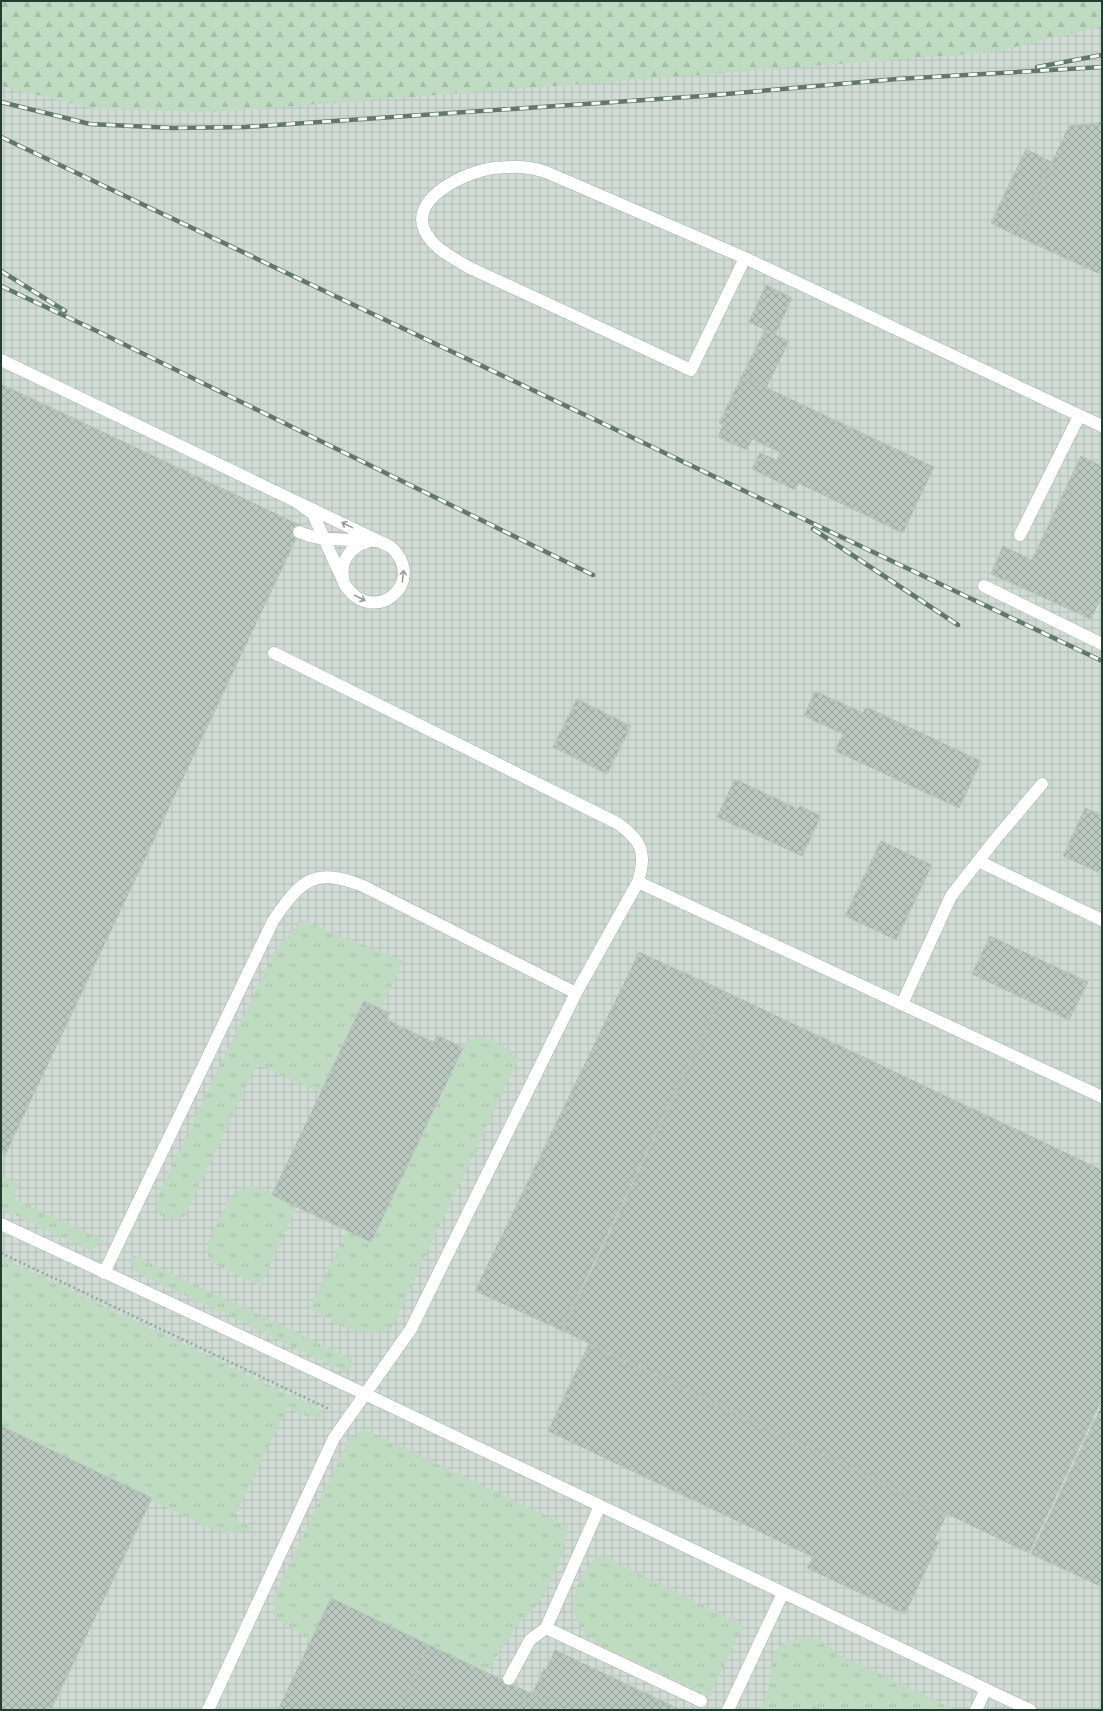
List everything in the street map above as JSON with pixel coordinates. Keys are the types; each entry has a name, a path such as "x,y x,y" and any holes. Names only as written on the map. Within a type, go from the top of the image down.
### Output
{"lane":[{"path":"745,258 691,370 468,266 445,253 436,245 425,230 422,222 424,212 435,195 462,178 475,172 493,168 530,167 546,172 745,258 1102,426"},
{"path":"1,360 295,501 377,542 391,547 399,554 403,563 404,578 397,592 389,599 379,603 369,603 359,599 351,593 345,584 313,514 295,501"},
{"path":"1020,536 1080,416"},
{"path":"299,532 325,540 377,542"},
{"path":"345,584 342,575 343,565 347,556 354,548 363,543 377,542"},
{"path":"984,586 1100,639"},
{"path":"208,1710 334,1438 411,1329 576,993 638,882 643,867 642,854 638,843 629,831 617,823 274,653"},
{"path":"902,1004 951,896 1042,784"},
{"path":"978,861 1102,920"},
{"path":"104,1273 272,921 297,888 312,879 329,876 363,886 576,993"},
{"path":"638,882 1102,1097"},
{"path":"1,1224 365,1394 1030,1710"},
{"path":"509,1679 530,1640 546,1628 600,1506"},
{"path":"728,1710 783,1592"},
{"path":"546,1628 701,1702"},
{"path":"976,1710 986,1689"}],"path":[{"path":"1,1254 347,1418"}],"shaded area":[{"path":"1,1 1102,1 1102,1710 1,1710"}],"green space":[{"path":"1,1 1102,1 1102,26 994,52 214,112 95,109 1,86"},
{"path":"302,920 403,961 381,1009 365,1001 321,1093 257,1064 184,1217 172,1220 168,1219 161,1215 156,1208 160,1191 276,948"},
{"path":"475,1037 481,1037 499,1044 518,1060 391,1329 378,1332 357,1331 339,1324 309,1308 347,1230 371,1242 464,1045"},
{"path":"1,1176 19,1184 13,1198 104,1241 91,1251 1,1208"},
{"path":"250,1187 262,1189 297,1207 260,1286 211,1262 207,1252 208,1242 228,1201 238,1191"},
{"path":"131,1254 352,1359 352,1366 346,1372 134,1271"},
{"path":"1,1257 321,1410 321,1419 307,1416 287,1407 234,1519 254,1529 230,1533 212,1529 151,1500 152,1498 1,1426"},
{"path":"364,1429 568,1526 560,1562 543,1597 515,1628 486,1672 311,1641 275,1617 273,1598 349,1439"},
{"path":"599,1554 743,1625 703,1710 700,1709 707,1695 599,1645 585,1633 578,1623 574,1602 579,1581 591,1562"},
{"path":"804,1637 817,1639 831,1646 834,1652 955,1710 821,1710 814,1706 812,1710 759,1710 768,1690 774,1654 784,1644"}],"building":[{"path":"1102,122 1102,275 1017,236 1069,126"},
{"path":"1026,149 1052,162 1017,236 991,223"},
{"path":"766,285 792,298 775,335 749,322"},
{"path":"765,330 789,341 766,388 742,376"},
{"path":"742,376 934,467 903,533 798,483 795,490 752,469 760,453 777,460 780,452 752,439 747,450 718,437 723,425 719,423"},
{"path":"1,384 302,526 5,1155 1,1153"},
{"path":"1081,456 1102,466 1102,555 1100,559 1102,560 1102,595 1091,619 991,574 1003,546 1032,560"},
{"path":"815,691 863,713 866,707 981,761 959,808 835,751 843,734 804,716"},
{"path":"577,699 631,726 607,774 553,747"},
{"path":"735,779 798,809 800,806 821,816 802,856 717,817"},
{"path":"1085,808 1102,816 1102,874 1063,856"},
{"path":"881,841 932,865 896,940 845,916"},
{"path":"990,936 1088,982 1069,1020 972,974"},
{"path":"639,952 724,991 561,1330 475,1291"},
{"path":"724,991 1102,1170 1102,1399 1029,1553 561,1330 591,1272"},
{"path":"364,1001 390,1013 387,1020 433,1042 437,1035 463,1048 371,1242 272,1195"},
{"path":"589,1344 947,1514 934,1540 939,1542 905,1614 807,1568 813,1557 548,1431"},
{"path":"1102,1405 1102,1587 1031,1554"},
{"path":"1,1426 152,1498 51,1710 1,1710"},
{"path":"331,1598 429,1645 398,1710 278,1710"},
{"path":"429,1645 528,1692 520,1710 398,1710"},
{"path":"555,1650 681,1710 566,1710 532,1694 544,1669 546,1670"},
{"path":"528,1692 532,1694 566,1710 520,1710"},
{"path":"814,1706 821,1710 812,1710"}],"railway":[{"path":"1037,67 1102,55"},
{"path":"1,102 90,124 173,128 245,127 703,96 897,79 1102,67"},
{"path":"1,137 1102,661"},
{"path":"1,271 65,311"},
{"path":"1,286 101,333 593,575"},
{"path":"813,529 958,625"}]}
